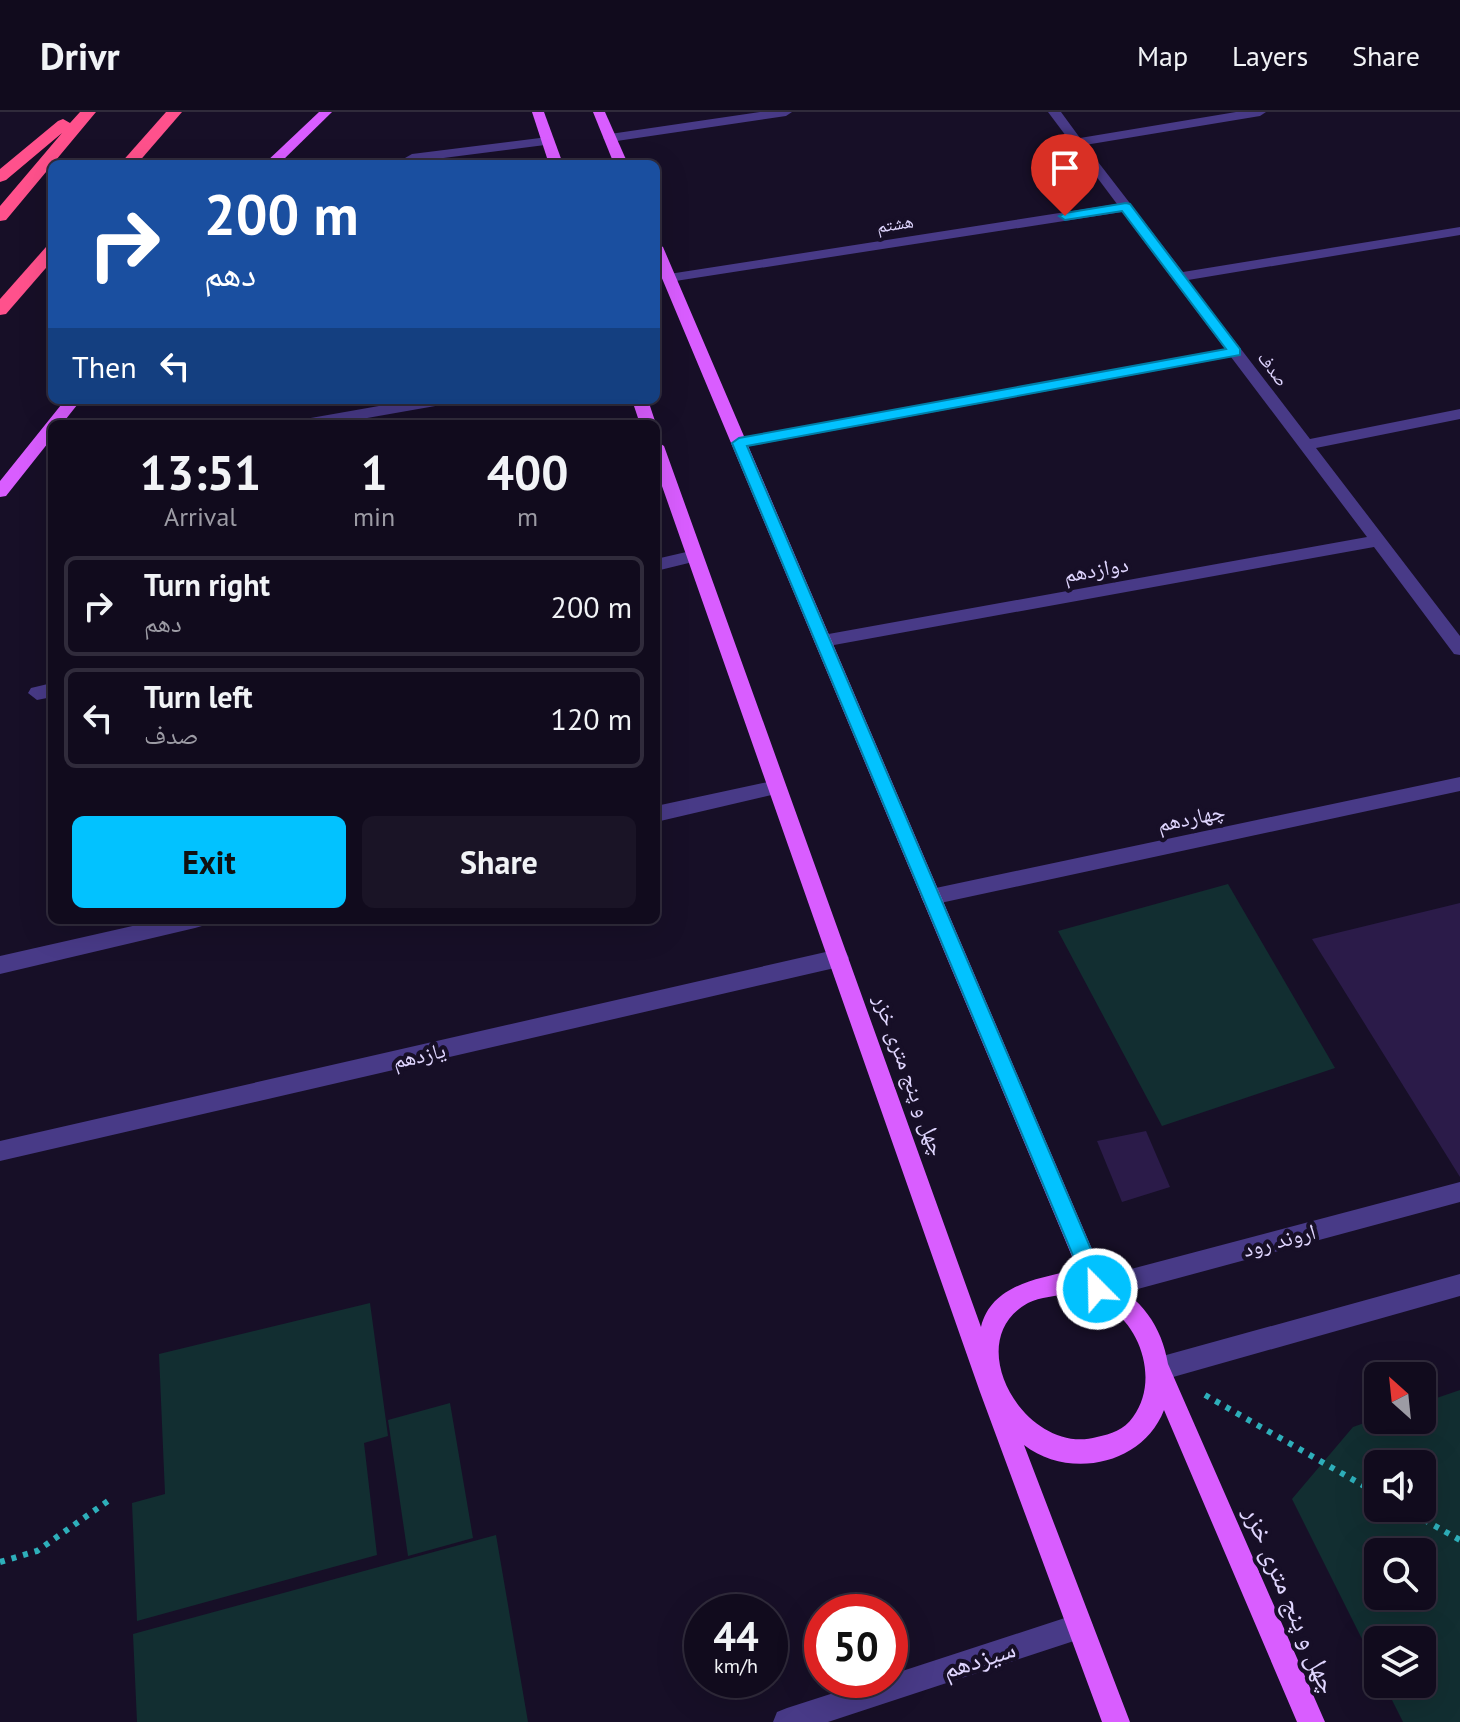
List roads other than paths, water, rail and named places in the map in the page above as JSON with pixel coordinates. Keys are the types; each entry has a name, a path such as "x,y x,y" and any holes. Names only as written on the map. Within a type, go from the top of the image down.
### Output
{"highway":[{"path":"0,177 77,112"},
{"path":"0,216 88,112"},
{"path":"132,160 174,112"},
{"path":"0,310 48,256"}],"main road":[{"path":"265,160 305,112"},
{"path":"275,160 326,112"},
{"path":"538,112 555,160"},
{"path":"599,112 619,160"},
{"path":"660,257 1097,1289"},
{"path":"57,420 70,404"},
{"path":"0,492 48,431"},
{"name":"چهل و پنج متری خزر","path":"660,457 992,1392 1116,1722"},
{"path":"1070,1282 1097,1289 1120,1302 1139,1321 1153,1344 1159,1369 1156,1398 1144,1423 1123,1442 1095,1452 1064,1451 1034,1439 1009,1419 992,1392 985,1364 988,1337 999,1312 1018,1294 1042,1283 1070,1282"},
{"name":"چهل و پنج متری خزر","path":"1159,1369 1311,1722"}],"street":[{"path":"610,138 786,112"},
{"name":"صدف","path":"1054,112 1378,541 1457,640"},
{"path":"1077,142 1260,112"},
{"path":"412,158 548,141"},
{"name":"هشتم","path":"669,278 1126,207"},
{"path":"1179,277 1460,231"},
{"path":"739,443 1235,352"},
{"path":"328,420 418,404"},
{"path":"1305,445 1460,414"},
{"name":"دوازدهم","path":"823,641 1378,541"},
{"path":"660,564 695,556"},
{"name":"چهاردهم","path":"931,897 1460,784"},
{"path":"660,813 777,787"},
{"path":"0,965 178,924"},
{"name":"یازدهم","path":"0,1151 839,958"},
{"name":"اروند رود","path":"1097,1289 1460,1192"},
{"path":"1159,1369 1460,1285"},
{"name":"سیزدهم","path":"787,1722 1080,1626"}]}
